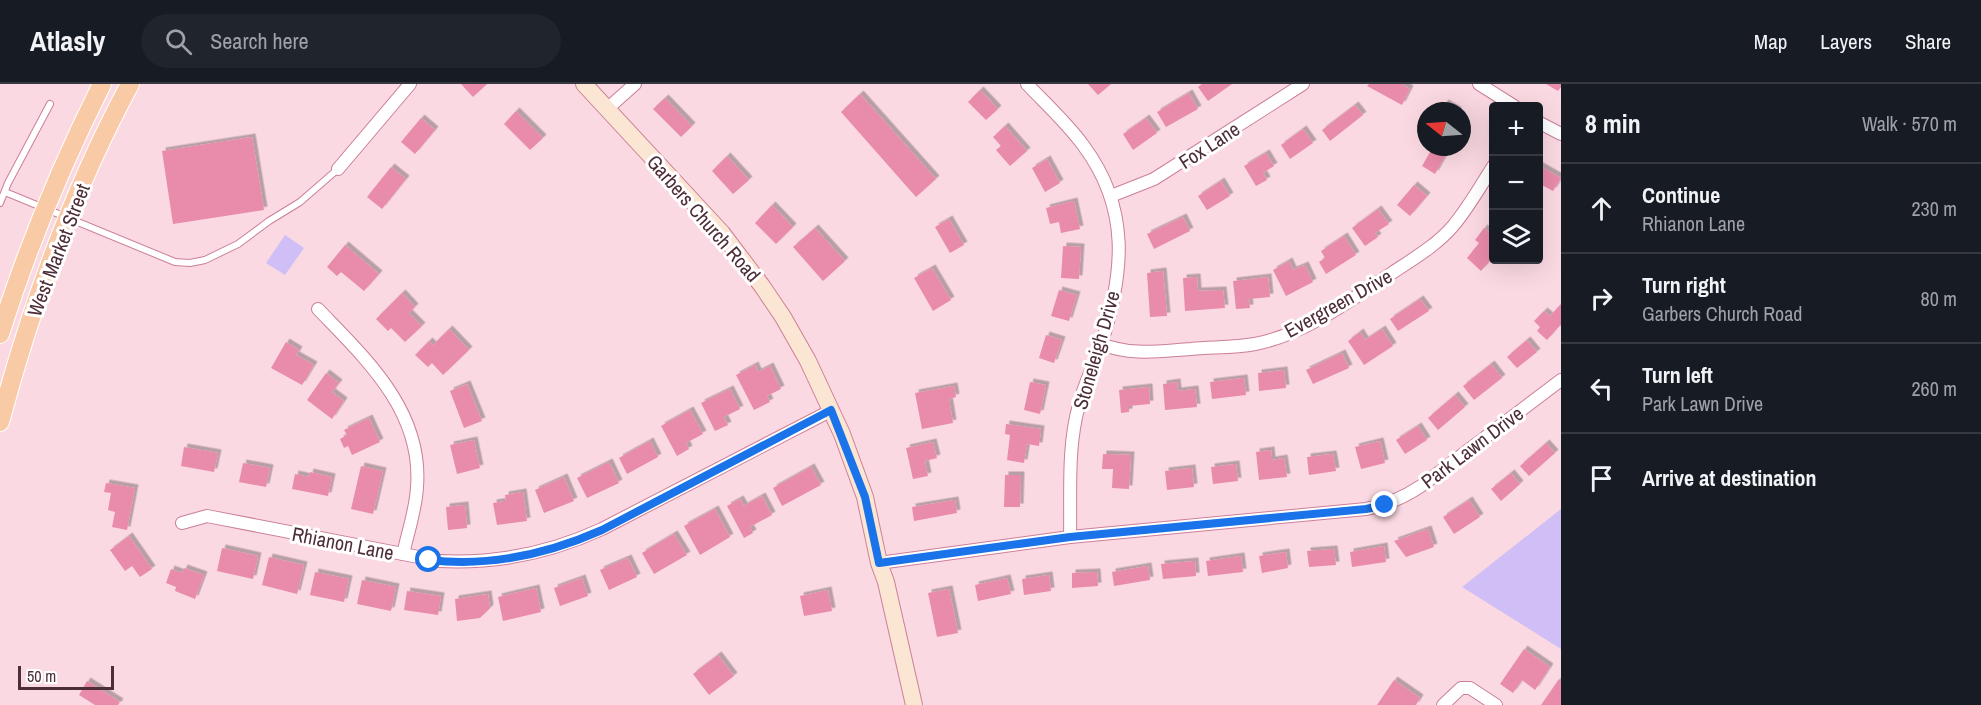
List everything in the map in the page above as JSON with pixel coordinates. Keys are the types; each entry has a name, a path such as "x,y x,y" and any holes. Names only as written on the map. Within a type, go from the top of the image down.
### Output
{"main road":[{"name":"West Market Street","path":"0,334 46,209 71,148 102,84"},
{"name":"West Market Street","path":"0,422 31,320 69,218 130,84"}],"street":[{"path":"339,169 410,84"},
{"name":"Garbers Church Road","path":"584,84 707,216 740,255 783,317 808,361 831,410 865,497 914,705"},
{"path":"608,109 635,84"},
{"name":"Stoneleigh Drive","path":"1028,84 1084,146 1102,175 1111,196 1119,238 1118,275 1101,344 1078,405 1072,446 1070,537"},
{"name":"Fox Lane","path":"1111,196 1145,184 1162,175 1303,84"},
{"path":"1479,84 1508,102"},
{"path":"1543,124 1561,134"},
{"name":"Evergreen Drive","path":"1101,344 1113,349 1137,353 1255,344 1298,330 1350,300 1443,236 1454,226 1489,173"},
{"path":"318,309 375,370 399,405 409,426 415,449 417,487 402,554"},
{"name":"Park Lawn Drive","path":"879,563 1070,537 1366,509 1385,505 1406,496 1561,380"},
{"name":"Rhianon Lane","path":"182,523 207,516 439,561 474,562 529,555 568,544 602,530 831,410"},
{"path":"1443,705 1461,688 1470,688 1496,705"}],"lane":[{"path":"0,203 50,104"},
{"path":"5,192 175,262 190,263 205,260 238,244 300,201 339,169"}],"shaded area":[{"path":"285,235 304,248 285,275 266,263"},
{"path":"1561,509 1561,649 1462,587"}],"building":[{"path":"461,84 487,84 473,97"},
{"path":"1088,84 1111,84 1098,95"},
{"path":"1202,84 1232,84 1208,101 1198,87"},
{"path":"1369,84 1401,84 1410,89 1402,105 1367,86"},
{"path":"1546,84 1561,84 1561,87 1558,91"},
{"path":"980,90 998,109 986,120 968,102"},
{"path":"1189,93 1198,109 1166,127 1157,112"},
{"path":"860,94 936,179 916,197 841,112"},
{"path":"665,98 692,126 681,137 653,109"},
{"path":"1355,105 1363,115 1330,141 1322,130"},
{"path":"516,111 543,138 530,150 504,124"},
{"path":"421,118 435,130 415,154 401,142"},
{"path":"1146,118 1157,133 1133,150 1123,134"},
{"path":"1005,126 1027,151 1010,166 996,150 1001,146 993,137"},
{"path":"1303,129 1313,143 1290,159 1281,145"},
{"path":"252,137 264,210 173,224 162,151"},
{"path":"1266,153 1274,166 1263,173 1267,180 1256,186 1244,166"},
{"path":"727,156 749,180 733,194 712,171"},
{"path":"1428,156 1445,156 1435,174 1422,166"},
{"path":"1047,159 1060,183 1045,192 1032,168"},
{"path":"391,167 406,179 382,209 367,197"},
{"path":"1543,168 1561,178 1553,191 1543,186"},
{"path":"1221,181 1230,196 1207,210 1198,196"},
{"path":"1414,185 1427,196 1410,216 1397,205"},
{"path":"1074,201 1080,229 1061,233 1059,222 1050,224 1046,208"},
{"path":"772,205 793,227 776,244 755,223"},
{"path":"1378,209 1389,224 1375,233 1378,237 1365,246 1352,228"},
{"path":"1183,217 1190,231 1154,249 1147,234"},
{"path":"949,219 964,245 950,253 935,227"},
{"path":"815,228 845,261 823,281 793,247"},
{"path":"1484,228 1489,232 1489,262 1481,271 1467,258 1479,243 1475,240"},
{"path":"1344,236 1356,255 1326,274 1319,262 1325,258 1321,251"},
{"path":"345,245 379,274 364,291 341,272 337,276 327,267"},
{"path":"1063,246 1081,247 1079,279 1061,278"},
{"path":"1289,261 1293,270 1305,265 1313,282 1286,296 1273,270"},
{"path":"932,268 951,300 933,311 914,278"},
{"path":"1163,271 1167,316 1150,317 1147,273"},
{"path":"1197,277 1198,291 1223,290 1225,308 1185,311 1183,278"},
{"path":"1268,277 1270,297 1249,299 1250,308 1236,309 1233,281"},
{"path":"1059,290 1077,295 1069,321 1051,316"},
{"path":"402,293 415,307 409,313 422,326 405,342 391,328 388,331 376,319"},
{"path":"1420,299 1429,311 1398,331 1390,319"},
{"path":"1561,304 1561,326 1547,340 1537,331 1540,327 1534,321 1544,311 1550,316"},
{"path":"449,329 469,350 443,375 432,363 428,367 415,355 429,341 433,345"},
{"path":"1382,329 1393,346 1364,365 1348,341 1360,332 1365,340"},
{"path":"1046,335 1062,340 1054,363 1039,358"},
{"path":"1527,340 1537,352 1517,368 1507,357"},
{"path":"286,342 299,350 296,355 314,365 302,385 271,368"},
{"path":"1342,353 1349,368 1313,384 1306,370"},
{"path":"1491,364 1502,378 1474,400 1463,386"},
{"path":"755,365 758,372 770,366 781,389 767,396 770,402 754,410 736,375"},
{"path":"1284,370 1286,388 1259,391 1258,373"},
{"path":"326,373 339,383 332,392 344,401 332,419 307,400"},
{"path":"1244,378 1246,395 1212,399 1210,382"},
{"path":"1030,382 1046,385 1040,414 1024,410"},
{"path":"1177,382 1178,391 1195,389 1197,407 1165,410 1163,384"},
{"path":"467,384 482,421 464,428 450,391"},
{"path":"954,386 956,397 949,399 953,423 922,429 915,393"},
{"path":"1149,387 1150,404 1129,406 1129,412 1121,413 1119,390"},
{"path":"730,389 740,409 724,417 728,425 715,431 701,403"},
{"path":"1455,395 1465,407 1438,430 1428,418"},
{"path":"690,410 703,434 686,443 689,449 677,456 661,426"},
{"path":"369,418 380,442 352,455 348,446 344,448 340,439 347,435 344,430"},
{"path":"1006,424 1041,429 1039,446 1027,444 1024,463 1007,460 1010,435 1005,434"},
{"path":"1418,426 1427,440 1405,454 1396,440"},
{"path":"474,440 480,468 457,474 450,445"},
{"path":"650,441 658,457 627,474 619,458"},
{"path":"1380,441 1385,463 1361,469 1355,447"},
{"path":"933,442 937,458 925,461 928,476 913,479 906,448"},
{"path":"1546,443 1555,453 1529,476 1520,466"},
{"path":"184,447 218,453 214,472 181,466"},
{"path":"1271,450 1272,460 1284,458 1287,477 1259,480 1256,452"},
{"path":"1103,454 1131,455 1129,489 1112,488 1113,469 1102,469"},
{"path":"1333,454 1336,471 1309,475 1307,457"},
{"path":"609,462 619,483 587,498 577,478"},
{"path":"243,463 270,468 266,487 239,482"},
{"path":"1236,464 1238,481 1213,484 1211,467"},
{"path":"361,466 383,471 373,514 351,509"},
{"path":"811,467 821,485 782,506 773,488"},
{"path":"1192,468 1194,487 1167,490 1165,471"},
{"path":"310,472 332,477 328,496 292,489 295,474 309,477"},
{"path":"1511,473 1520,484 1501,501 1491,489"},
{"path":"1005,475 1021,475 1020,507 1004,507"},
{"path":"564,477 574,501 544,513 535,490"},
{"path":"106,483 135,488 127,530 112,527 115,512 108,510 111,493 104,492"},
{"path":"523,492 527,521 497,525 493,503 506,501 505,495"},
{"path":"762,496 772,515 750,527 753,533 744,538 727,506 740,499 744,506"},
{"path":"955,500 957,513 914,521 912,507"},
{"path":"1469,500 1480,517 1454,534 1443,517"},
{"path":"465,505 467,528 448,530 446,507"},
{"path":"715,509 730,537 700,555 684,526"},
{"path":"1428,529 1434,547 1406,557 1394,541"},
{"path":"674,534 687,555 654,574 642,553"},
{"path":"129,536 152,569 140,577 132,566 125,571 110,550"},
{"path":"1384,546 1386,562 1352,567 1350,552"},
{"path":"222,548 258,556 253,579 217,571"},
{"path":"1334,549 1336,565 1309,567 1307,551"},
{"path":"1286,552 1288,568 1262,573 1259,556"},
{"path":"1241,556 1243,572 1208,576 1206,561"},
{"path":"269,557 304,565 297,594 262,585"},
{"path":"628,558 637,577 609,590 600,570"},
{"path":"1195,561 1196,576 1163,579 1161,564"},
{"path":"1148,566 1150,580 1114,586 1112,572"},
{"path":"184,568 204,575 195,599 175,591 176,587 166,583 171,569 182,573"},
{"path":"315,572 349,579 344,602 310,595"},
{"path":"1097,572 1098,586 1072,588 1072,573"},
{"path":"1049,575 1051,591 1024,595 1022,579"},
{"path":"582,578 588,596 560,606 554,588"},
{"path":"1007,578 1011,594 978,601 975,585"},
{"path":"362,580 396,587 391,611 357,604"},
{"path":"536,588 541,612 503,621 498,597"},
{"path":"949,589 958,633 937,637 928,593"},
{"path":"828,590 832,611 804,616 800,596"},
{"path":"407,591 441,596 438,615 404,610"},
{"path":"488,594 490,608 480,618 457,621 455,599"},
{"path":"1524,649 1550,667 1535,690 1522,680 1513,693 1500,684"},
{"path":"718,655 734,676 709,695 693,674"},
{"path":"1559,679 1561,681 1561,705 1541,705"},
{"path":"1394,680 1420,698 1416,705 1377,705"},
{"path":"87,681 120,702 118,705 95,705 79,695"}],"route":[{"path":"429,560 474,562 499,560 535,554 568,544 602,530 831,410 865,497 879,563 1070,537 1366,509 1385,505"}]}
